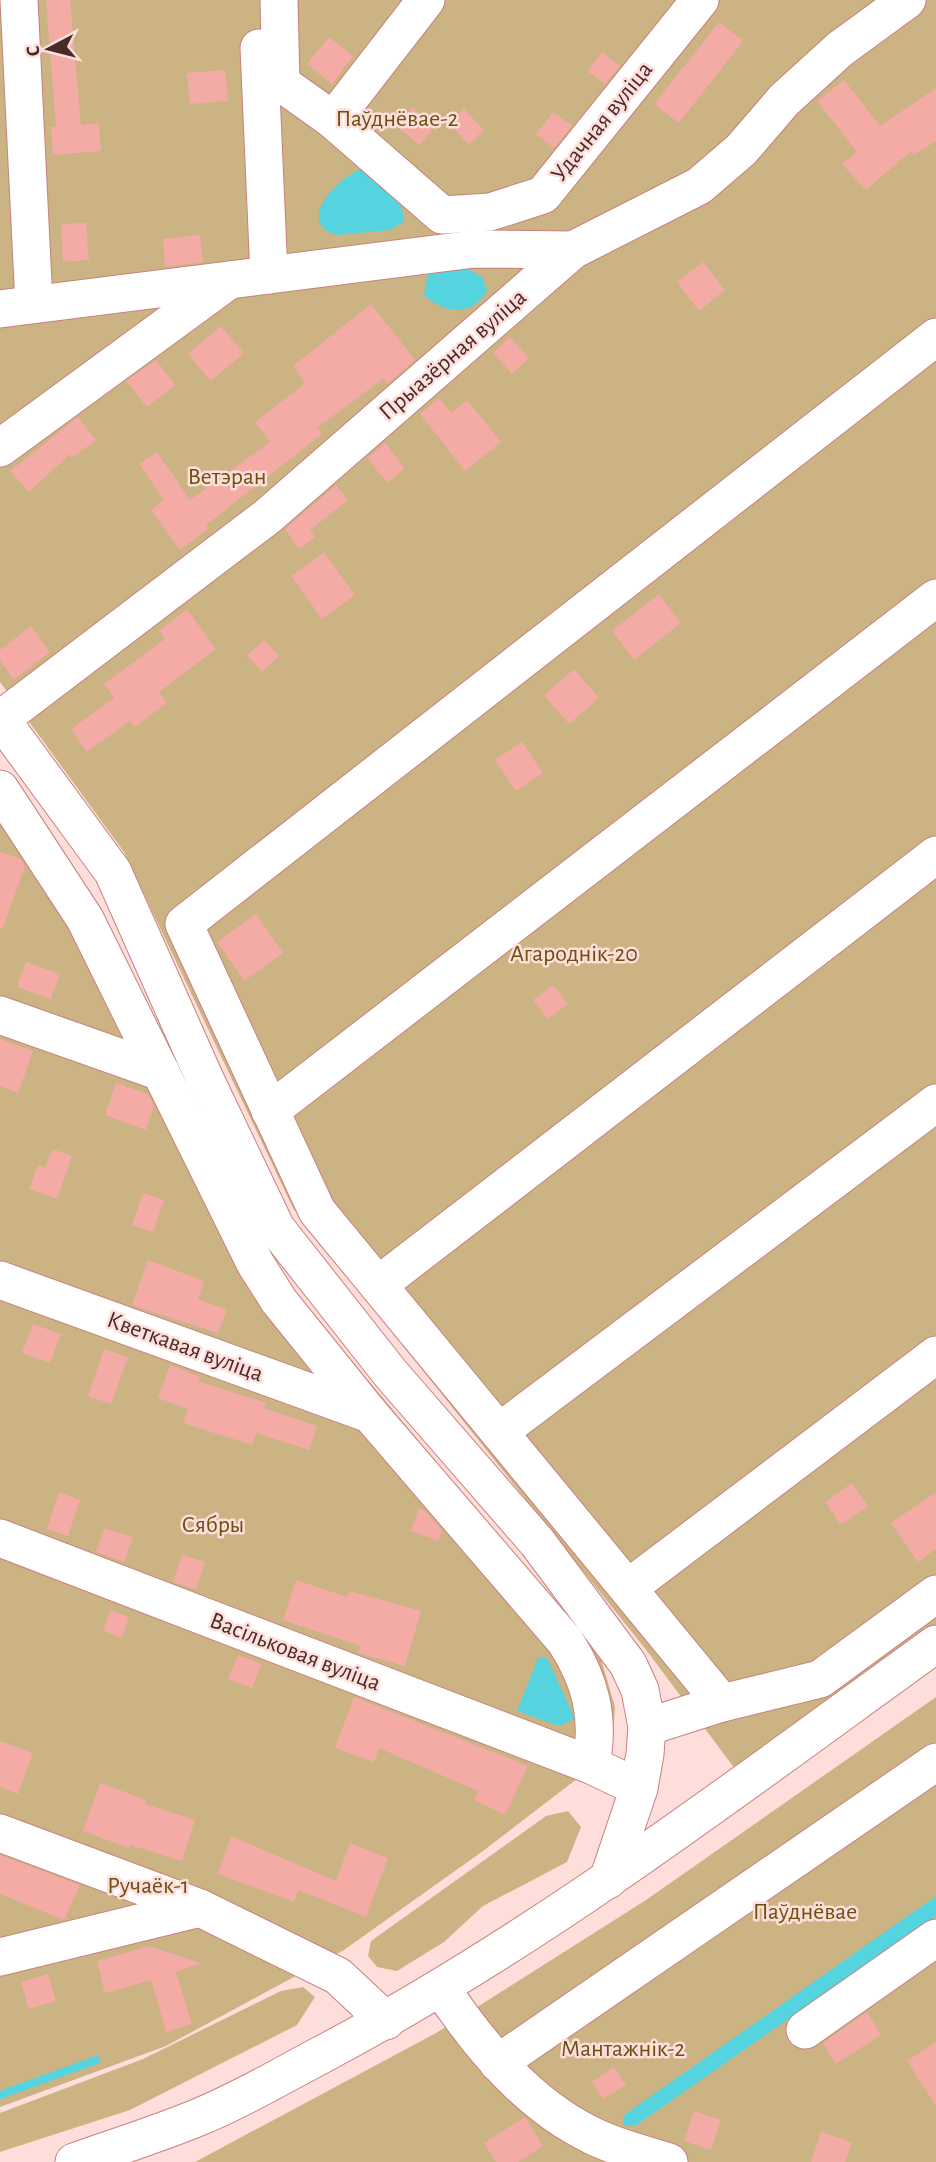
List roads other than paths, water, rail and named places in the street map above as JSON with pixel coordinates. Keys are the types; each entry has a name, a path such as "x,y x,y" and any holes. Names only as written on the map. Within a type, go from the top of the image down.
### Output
{"street":[{"path":"19,0 17,306 474,249 573,250"},
{"path":"257,0 270,275"},
{"path":"279,0 281,83 333,120 426,0"},
{"name":"Удачная вуліца","path":"333,120 442,215 490,212 543,195 700,0"},
{"name":"Прыазёрная вуліца","path":"0,719 268,516 573,250 699,186 741,150 784,100 840,49 907,0"},
{"path":"0,448 230,279"},
{"path":"722,1703 317,1211 184,924 936,337"},
{"path":"271,1111 936,598"},
{"path":"0,719 113,872 205,1079 275,1227 391,1374 537,1542 628,1664 640,1690 648,1727 639,1788 608,1880"},
{"path":"0,789 85,919 255,1263 279,1301 370,1414 565,1641 580,1664 596,1717 591,1765"},
{"path":"378,1285 936,855"},
{"path":"0,1015 161,1072"},
{"path":"499,1432 936,1103"},
{"name":"Кветкавая вуліца","path":"0,1280 370,1414"},
{"path":"628,1588 936,1355"},
{"name":"Васільковая вуліца","path":"0,1538 591,1765 639,1788"},
{"path":"648,1727 722,1703 820,1679 936,1594"},
{"path":"74,2162 198,2118 386,2021 441,1988 583,1899 936,1644"},
{"path":"498,2063 936,1762"},
{"path":"0,1833 200,1908 338,1976 386,2021"},
{"path":"0,1957 200,1908"},
{"path":"805,2029 936,1938"},
{"path":"441,1988 475,2037 498,2063 606,2153 669,2162"}],"water":[{"path":"359,170 371,170 400,199 404,221 390,230 337,235 325,229 319,221 319,212 331,191"},
{"path":"461,265 482,277 487,290 474,305 458,310 449,309 424,295 428,272"},
{"path":"538,1658 547,1658 575,1719 559,1726 517,1711"},
{"path":"936,1896 936,1916 635,2126 623,2126 624,2115"}],"waterway":[{"path":"0,2095 96,2060"}],"park label":[{"name":"Паўднёвае-2","path":"397,119"},
{"name":"Ветэран","path":"227,477"},
{"name":"Агароднік-20","path":"574,954"},
{"name":"Сябры","path":"213,1525"},
{"name":"Ручаёк-1","path":"148,1886"},
{"name":"Паўднёвае","path":"805,1912"},
{"name":"Мантажнік-2","path":"623,2049"}]}
